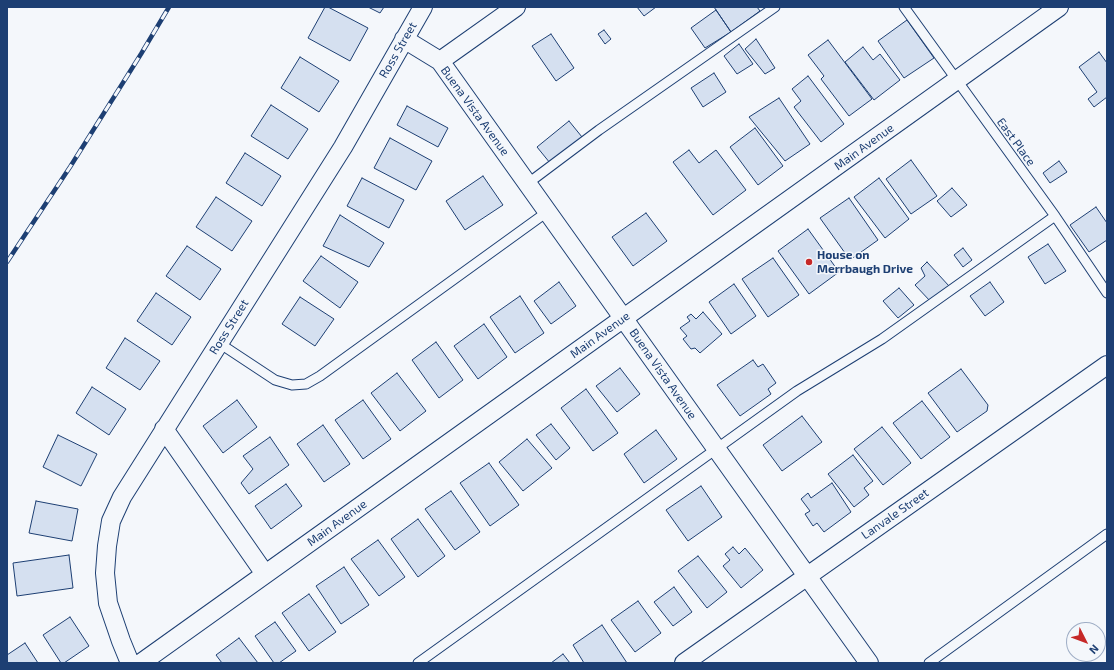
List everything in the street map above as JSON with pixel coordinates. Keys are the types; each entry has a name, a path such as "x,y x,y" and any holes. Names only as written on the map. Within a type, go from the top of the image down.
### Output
{"street":[{"name":"Ross Street","path":"130,663 108,603 105,573 111,521 122,497 164,429 343,147 423,7"},
{"path":"440,61 516,7"},
{"name":"Main Avenue","path":"141,663 1059,7"},
{"name":"Buena Vista Avenue","path":"404,39 440,61 869,663"},
{"name":"Lanvale Street","path":"684,663 1107,365"},
{"path":"164,429 265,574"}],"lane":[{"path":"527,184 598,130 775,7"},
{"name":"East Place","path":"904,7 1055,216 1107,293"},
{"path":"219,343 275,380 292,385 306,384 326,372 547,212"},
{"path":"418,663 797,391 882,339 1055,216"},
{"path":"932,662 1107,534"}],"building":[{"path":"325,7 328,7 368,28 350,61 308,38"},
{"path":"368,7 384,7 380,13"},
{"path":"637,7 656,7 644,16"},
{"path":"714,7 757,7 760,11 731,32"},
{"path":"716,10 731,32 705,48 691,28"},
{"path":"907,20 934,58 904,78 878,41"},
{"path":"604,30 611,39 605,44 598,34"},
{"path":"551,34 574,68 556,81 532,46"},
{"path":"756,39 775,68 765,74 745,49"},
{"path":"828,40 872,99 849,116 821,79 824,76 808,55"},
{"path":"739,44 753,64 737,74 724,56"},
{"path":"863,47 873,60 880,54 900,80 874,100 845,62"},
{"path":"1099,52 1107,63 1107,97 1094,107 1088,99 1097,92 1079,67"},
{"path":"300,57 339,81 319,112 281,88"},
{"path":"714,73 726,92 703,107 691,88"},
{"path":"808,76 844,124 821,142 794,107 801,101 792,89"},
{"path":"779,98 810,144 785,161 749,117"},
{"path":"271,105 308,129 288,159 251,136"},
{"path":"407,106 448,128 438,147 397,125"},
{"path":"569,121 582,137 550,163 537,147"},
{"path":"755,128 783,166 758,185 730,147"},
{"path":"390,138 432,161 416,190 374,168"},
{"path":"689,150 699,163 716,150 746,190 713,215 673,162"},
{"path":"245,153 281,176 262,206 226,183"},
{"path":"911,160 937,196 911,214 886,179"},
{"path":"1059,161 1067,172 1050,183 1043,173"},
{"path":"483,176 503,205 465,230 446,201"},
{"path":"362,178 404,200 389,228 347,206"},
{"path":"879,178 909,219 885,238 854,197"},
{"path":"952,188 967,205 951,217 937,201"},
{"path":"216,197 252,221 232,251 196,227"},
{"path":"849,198 878,240 850,260 820,218"},
{"path":"1096,207 1107,223 1107,240 1089,252 1070,225"},
{"path":"646,213 667,241 633,266 612,237"},
{"path":"340,215 384,243 369,267 323,246"},
{"name":"House on Merrbaugh Drive","path":"808,229 839,272 809,294 778,251"},
{"path":"1048,244 1066,271 1045,284 1028,257"},
{"path":"187,246 221,269 200,300 166,276"},
{"path":"963,248 972,260 963,267 954,255"},
{"path":"321,256 358,282 340,308 303,281"},
{"path":"773,258 799,295 768,317 742,279"},
{"path":"927,262 949,286 931,302 915,285 925,276 921,268"},
{"path":"559,282 576,306 551,324 534,301"},
{"path":"990,282 1004,302 985,316 970,296"},
{"path":"734,284 756,316 731,334 709,302"},
{"path":"899,288 914,305 898,318 883,301"},
{"path":"156,293 191,317 172,345 137,321"},
{"path":"520,296 544,333 515,353 490,317"},
{"path":"300,297 334,319 315,346 282,324"},
{"path":"703,312 722,334 700,353 695,348 691,349 683,339 687,336 680,328 690,321 687,317 691,314 696,319"},
{"path":"484,324 507,357 478,379 454,346"},
{"path":"125,338 160,361 140,390 106,368"},
{"path":"436,342 463,380 439,398 412,360"},
{"path":"753,360 758,367 763,364 776,383 768,389 771,394 740,416 717,385"},
{"path":"620,368 640,394 617,412 596,386"},
{"path":"961,369 988,405 987,411 957,432 928,393"},
{"path":"397,373 426,411 400,431 371,393"},
{"path":"92,387 126,409 109,435 76,413"},
{"path":"586,389 618,433 593,451 561,408"},
{"path":"237,400 257,427 223,453 203,426"},
{"path":"363,400 391,439 363,459 335,420"},
{"path":"922,401 950,437 921,459 893,423"},
{"path":"802,416 822,442 782,471 763,445"},
{"path":"551,424 570,448 556,460 536,435"},
{"path":"323,425 350,464 324,482 297,444"},
{"path":"882,427 911,463 883,485 854,449"},
{"path":"656,430 677,459 644,483 624,454"},
{"path":"58,435 97,454 81,486 43,467"},
{"path":"270,437 289,465 249,494 241,483 253,469 243,456"},
{"path":"527,439 552,468 523,491 499,462"},
{"path":"853,455 873,481 864,488 869,495 854,507 828,474"},
{"path":"489,463 519,505 490,526 460,483"},
{"path":"832,483 851,512 824,532 817,523 813,526 805,514 810,511 801,499 808,493 811,498"},
{"path":"286,484 302,506 271,529 255,506"},
{"path":"701,486 722,517 688,541 666,510"},
{"path":"451,491 480,532 455,550 425,509"},
{"path":"36,501 78,509 72,541 29,533"},
{"path":"418,519 445,556 418,577 391,539"},
{"path":"378,540 405,577 379,596 351,559"},
{"path":"733,547 739,554 745,548 763,570 741,588 723,566 730,560 725,554"},
{"path":"69,555 73,588 17,596 13,563"},
{"path":"698,556 727,592 707,608 678,571"},
{"path":"344,567 369,605 341,624 316,586"},
{"path":"674,587 692,612 673,626 654,602"},
{"path":"309,594 336,632 309,651 282,613"},
{"path":"638,601 661,633 635,652 611,620"},
{"path":"70,617 89,646 64,663 61,663 43,635"},
{"path":"275,622 296,651 279,663 274,663 255,636"},
{"path":"602,625 627,663 584,663 573,645"},
{"path":"239,638 258,663 222,663 216,655"},
{"path":"25,643 38,663 7,663 7,655"},
{"path":"563,654 570,663 551,663"}],"railway":[{"path":"7,262 70,167 169,7"}],"place":[{"name":"House on Merrbaugh Drive","path":"809,262"}]}
